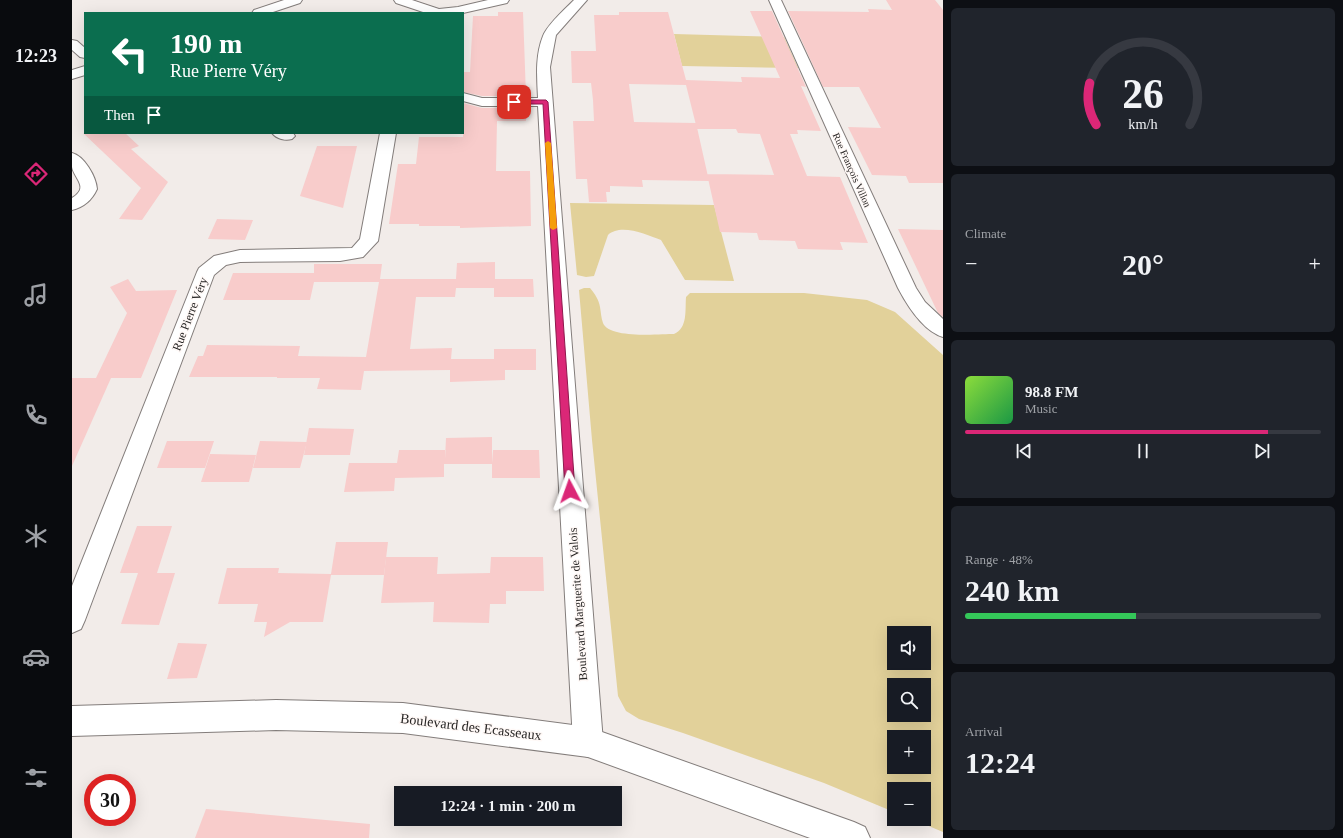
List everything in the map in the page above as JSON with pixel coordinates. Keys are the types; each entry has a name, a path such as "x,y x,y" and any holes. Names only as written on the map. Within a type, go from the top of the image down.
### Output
{"street":[{"path":"261,12 296,0"},
{"path":"400,0 435,12"},
{"path":"448,12 502,0"},
{"name":"Boulevard Marguerite de Valois","path":"581,0 560,20 550,35 543,66 588,742"},
{"name":"Rue François Villon","path":"775,0 907,288 918,307 943,330"},
{"path":"72,44 84,53"},
{"path":"72,75 84,70"},
{"path":"464,97 482,102 546,102"},
{"name":"Rue Pierre Véry","path":"72,620 206,272 220,260 240,256 340,255 357,253 369,241 388,134"},
{"path":"72,158 87,176 90,185 85,197 72,205"},
{"name":"Boulevard des Ecasseaux","path":"72,721 276,715 403,718 588,742 854,838"}],"shaded area":[{"path":"674,34 784,37 798,68 682,66"},
{"path":"570,203 714,205 734,281 685,280 661,240 642,233 627,230 620,230 608,235 594,276 586,277 577,275"},
{"path":"584,288 590,288 594,293 599,302 603,323 607,328 624,334 647,335 674,334 682,328 685,318 686,297 690,293 804,293 867,300 895,312 943,355 943,832 929,826 931,826 931,782 887,782 887,809 824,783 639,719 626,711 618,696 592,440 579,290"}],"building":[{"path":"886,0 935,0 943,10 943,183 909,183 906,176 872,175 848,127 881,128 859,87 823,87 788,11 869,12 868,9 892,10"},
{"path":"750,11 772,11 806,87 801,86 821,131 797,130 798,134 790,134 807,176 840,177 868,243 840,242 843,250 798,249 795,241 759,240 757,233 720,232 709,181 642,180 643,187 610,186 610,192 606,192 607,202 589,202 587,179 576,179 573,121 594,121 591,83 572,83 571,51 596,51 594,15 619,15 619,12 668,12 686,80 742,82 741,77 780,78","holes":["629,84 686,85 695,123 634,122","697,129 736,129 738,133 760,134 774,175 707,174"]},
{"path":"498,12 523,12 526,96 482,96 464,92 464,72 470,72 473,16 498,16"},
{"path":"464,103 482,108 526,108 526,121 497,121 496,171 530,171 531,226 460,228 460,226 389,224 398,164 416,164 419,137 463,137"},
{"path":"84,134 126,134 139,146 131,149 168,182 142,220 119,219 141,188"},
{"path":"317,146 357,146 343,208 300,196"},
{"path":"217,219 253,220 245,240 208,239"},
{"path":"898,229 943,230 943,317 938,313"},
{"path":"495,262 495,279 533,279 534,297 494,297 494,288 456,288 455,297 416,297 410,349 452,348 451,359 494,359 494,349 536,349 536,370 505,370 505,380 450,382 450,370 364,371 361,390 317,389 320,378 189,377 198,356 203,356 207,345 300,346 298,356 366,357 379,282 314,282 310,300 223,300 233,273 314,273 314,264 382,264 380,279 456,279 457,263"},
{"path":"128,279 136,291 177,290 141,378 96,378 127,313 110,287"},
{"path":"72,378 111,378 72,466"},
{"path":"309,428 354,429 350,455 304,455"},
{"path":"492,437 492,463 493,450 539,450 540,478 492,478 492,464 444,464 444,477 395,478 394,491 344,492 349,463 397,463 399,450 445,450 445,459 446,438"},
{"path":"167,441 214,441 205,468 157,468"},
{"path":"260,441 307,442 300,468 253,468"},
{"path":"210,454 256,455 249,482 201,482"},
{"path":"137,526 172,526 157,573 175,573 159,625 121,624 138,573 120,573"},
{"path":"336,542 388,542 384,575 331,575 323,622 290,622 264,637 267,622 254,622 258,604 218,604 227,568 279,568 278,573 331,574"},
{"path":"386,557 438,557 437,574 490,573 491,557 543,557 544,591 506,591 506,604 490,604 489,623 433,622 434,602 381,603"},
{"path":"178,643 207,644 197,678 167,679"},
{"path":"206,809 370,824 369,838 195,838"}],"slow traffic":[{"path":"548,143 553,228"}],"route":[{"path":"514,102 546,102 555,268 570,491"}]}
